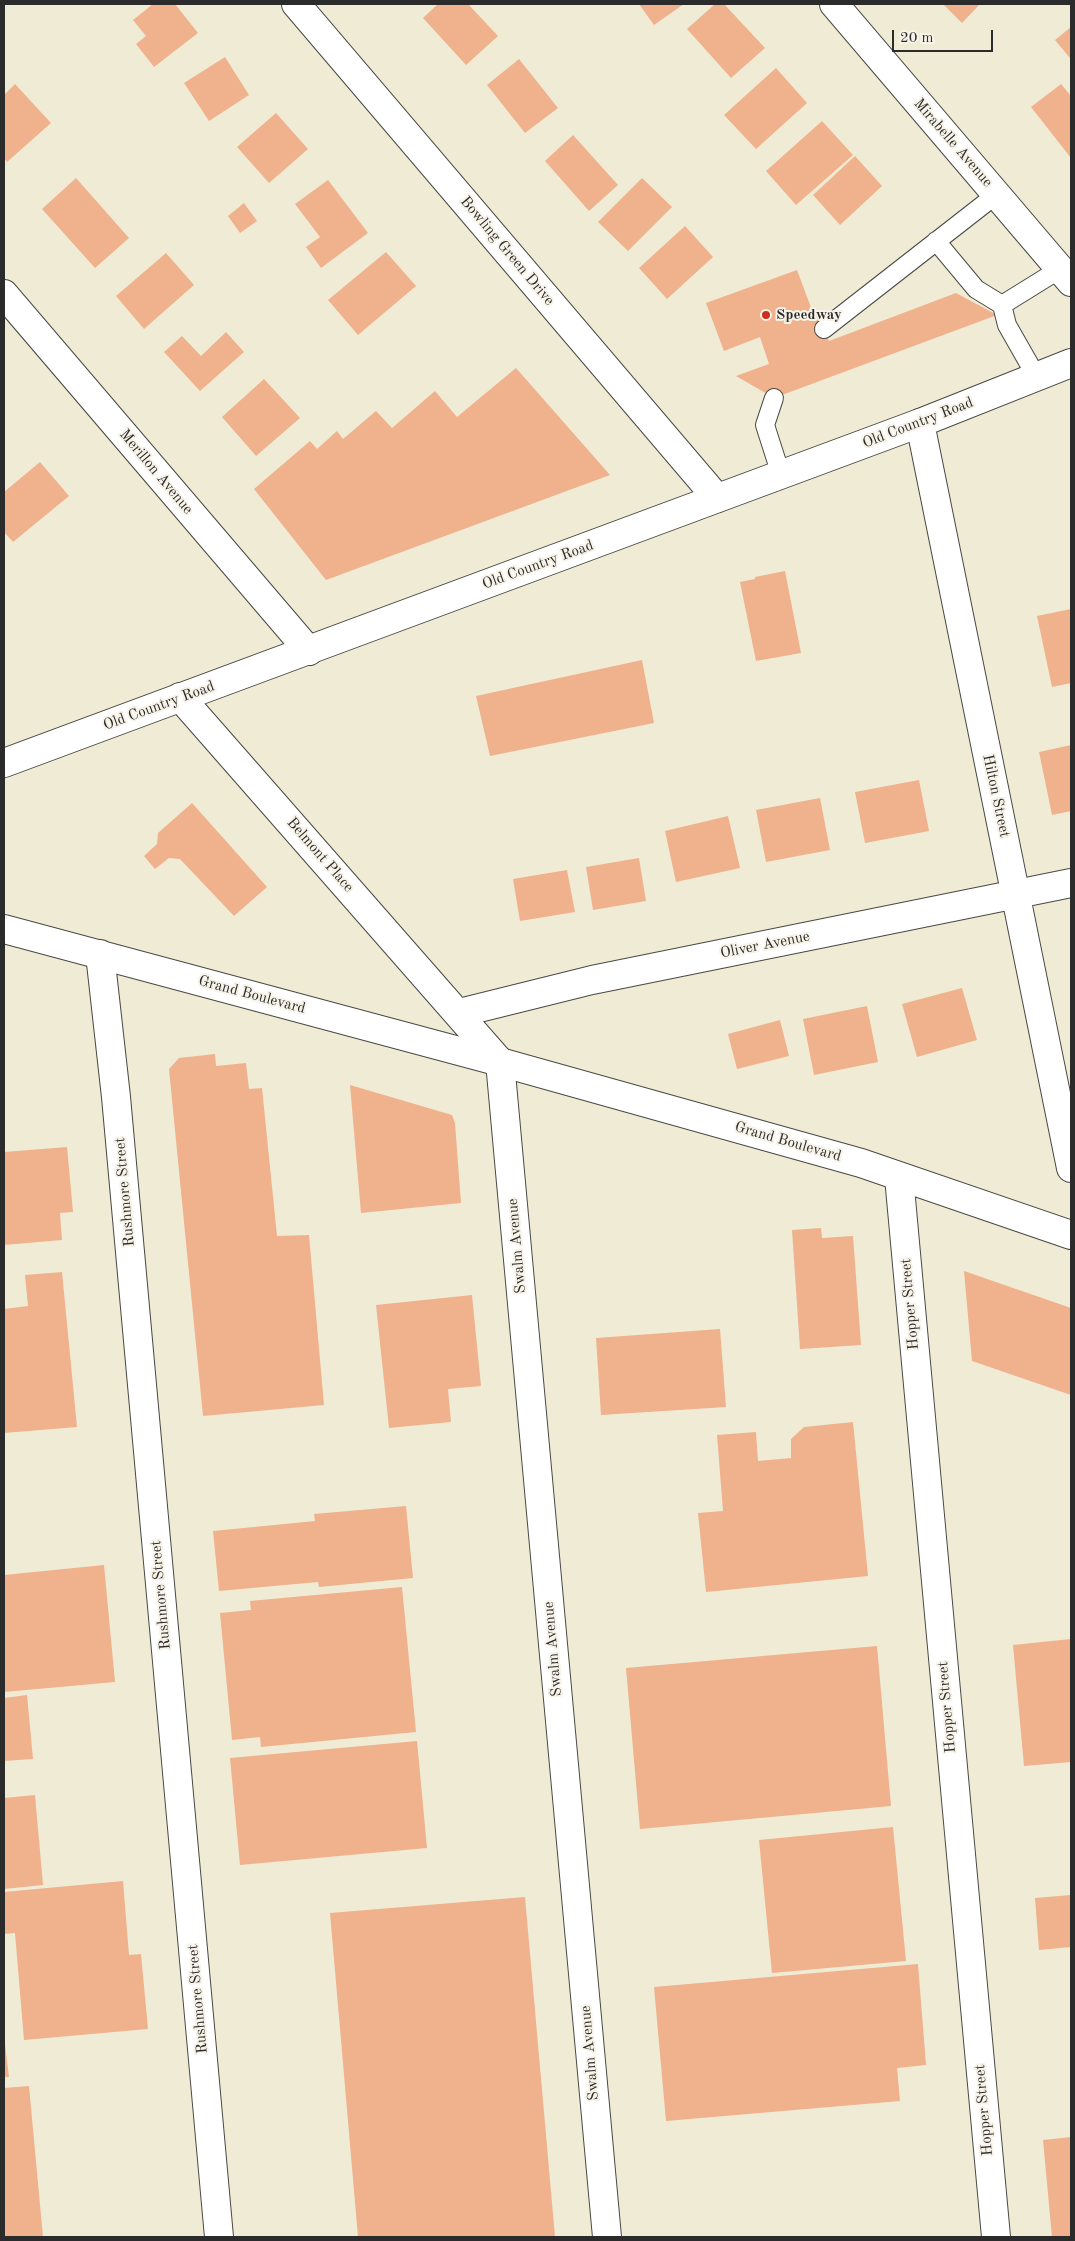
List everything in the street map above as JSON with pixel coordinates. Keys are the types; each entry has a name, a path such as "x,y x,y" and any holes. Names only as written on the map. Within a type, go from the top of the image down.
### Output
{"street":[{"name":"Bowling Green Drive","path":"296,4 717,498"},
{"name":"Mirabelle Avenue","path":"834,4 1066,275"},
{"name":"Merillon Avenue","path":"4,294 309,651"},
{"name":"Old Country Road","path":"4,763 920,423 1071,362"},
{"name":"Hilton Street","path":"920,423 1071,1168"},
{"name":"Belmont Place","path":"180,697 459,1013"},
{"name":"Oliver Avenue","path":"459,1013 592,980 1071,883"},
{"name":"Grand Boulevard","path":"4,929 500,1062 861,1163 1071,1235"},
{"name":"Rushmore Street","path":"100,954 116,1097 219,2237"},
{"path":"459,1013 500,1062"},
{"name":"Swalm Avenue","path":"500,1062 607,2237"},
{"name":"Hopper Street","path":"899,1177 996,2237"}],"lane":[{"path":"824,329 996,194"},
{"path":"936,242 976,289 1002,305 1006,324 1036,376"},
{"path":"1002,305 1066,275"},
{"path":"774,398 765,425 781,474"}],"building":[{"path":"153,4 175,4 198,33 154,67 136,44 146,36 133,20"},
{"path":"438,4 468,4 498,36 466,65 423,18"},
{"path":"639,4 684,4 654,25"},
{"path":"715,4 724,4 765,48 731,78 687,29"},
{"path":"943,4 980,4 962,23"},
{"path":"1071,27 1071,57 1070,58 1055,40"},
{"path":"225,57 249,95 209,121 184,83"},
{"path":"519,59 558,108 525,133 487,85"},
{"path":"776,68 807,103 756,149 724,115"},
{"path":"15,84 51,123 7,162 4,158 4,95"},
{"path":"1061,84 1071,96 1071,158 1031,107"},
{"path":"276,113 308,149 269,183 237,147"},
{"path":"822,121 853,155 796,205 766,171"},
{"path":"573,135 618,185 589,211 545,161"},
{"path":"855,156 882,186 840,225 813,195"},
{"path":"76,178 129,238 95,268 42,209"},
{"path":"642,178 672,207 628,251 598,222"},
{"path":"328,180 368,233 321,268 306,247 320,237 295,204"},
{"path":"244,203 257,221 240,233 228,216"},
{"path":"685,226 713,257 667,299 639,268"},
{"path":"386,252 416,286 358,335 328,300"},
{"path":"166,253 194,285 144,329 116,296"},
{"path":"797,270 813,313 817,311 829,341 956,293 997,315 774,398 736,376 769,364 760,337 724,351 706,303"},
{"path":"226,332 244,352 200,391 164,352 182,336 201,356"},
{"path":"516,368 610,475 326,580 254,489 310,441 317,449 337,431 343,439 376,411 392,428 435,391 457,417"},
{"path":"264,379 300,418 256,456 222,417"},
{"path":"40,462 69,496 13,542 4,532 4,492"},
{"path":"785,571 801,653 756,661 740,582"},
{"path":"1071,609 1071,683 1052,687 1037,616"},
{"path":"642,660 654,723 490,756 476,696"},
{"path":"1071,745 1071,811 1052,815 1039,752"},
{"path":"919,780 929,831 865,843 855,792"},
{"path":"820,798 830,850 766,862 756,810"},
{"path":"192,803 267,887 234,916 180,859 169,858 155,869 144,856 157,844 158,833"},
{"path":"728,816 740,868 676,882 665,831"},
{"path":"639,858 646,901 593,910 586,867"},
{"path":"567,870 575,912 520,921 513,879"},
{"path":"962,988 977,1040 917,1057 902,1004"},
{"path":"867,1006 878,1062 814,1075 803,1019"},
{"path":"780,1020 789,1056 737,1069 728,1034"},
{"path":"215,1054 216,1066 246,1063 249,1089 262,1088 277,1236 309,1235 324,1405 203,1416 169,1069 179,1058"},
{"path":"350,1085 452,1115 455,1123 461,1203 361,1213"},
{"path":"67,1147 73,1212 60,1213 62,1240 4,1245 4,1152"},
{"path":"821,1228 822,1238 853,1236 861,1345 800,1349 792,1230"},
{"path":"964,1271 1071,1308 1071,1395 972,1361"},
{"path":"62,1272 77,1427 4,1433 4,1309 28,1306 25,1275"},
{"path":"472,1295 481,1386 448,1389 451,1422 389,1428 376,1305"},
{"path":"720,1329 726,1407 601,1415 596,1338"},
{"path":"853,1422 868,1576 706,1592 698,1513 723,1511 717,1435 756,1432 758,1461 791,1458 791,1439 804,1427"},
{"path":"406,1506 413,1578 319,1587 318,1582 219,1591 213,1531 315,1521 314,1514"},
{"path":"104,1565 115,1682 4,1692 4,1575"},
{"path":"402,1587 416,1732 261,1747 260,1737 232,1740 220,1613 251,1610 250,1601"},
{"path":"1071,1639 1071,1762 1024,1766 1013,1645"},
{"path":"877,1646 891,1806 640,1829 626,1668"},
{"path":"27,1695 33,1759 4,1761 4,1698"},
{"path":"417,1741 427,1848 240,1865 230,1758"},
{"path":"35,1795 43,1885 4,1889 4,1798"},
{"path":"893,1827 906,1961 772,1973 759,1840"},
{"path":"123,1881 129,1955 141,1954 148,2029 24,2040 15,1933 4,1934 4,1892"},
{"path":"1071,1895 1071,1947 1039,1950 1035,1898"},
{"path":"525,1897 555,2237 358,2237 330,1913"},
{"path":"918,1964 926,2065 897,2068 900,2101 666,2121 654,1987"},
{"path":"4,2036 9,2077 4,2077"},
{"path":"29,2086 43,2237 4,2237 4,2088"},
{"path":"1071,2137 1071,2237 1052,2237 1043,2140"}],"place":[{"name":"Speedway","path":"766,315"}]}
